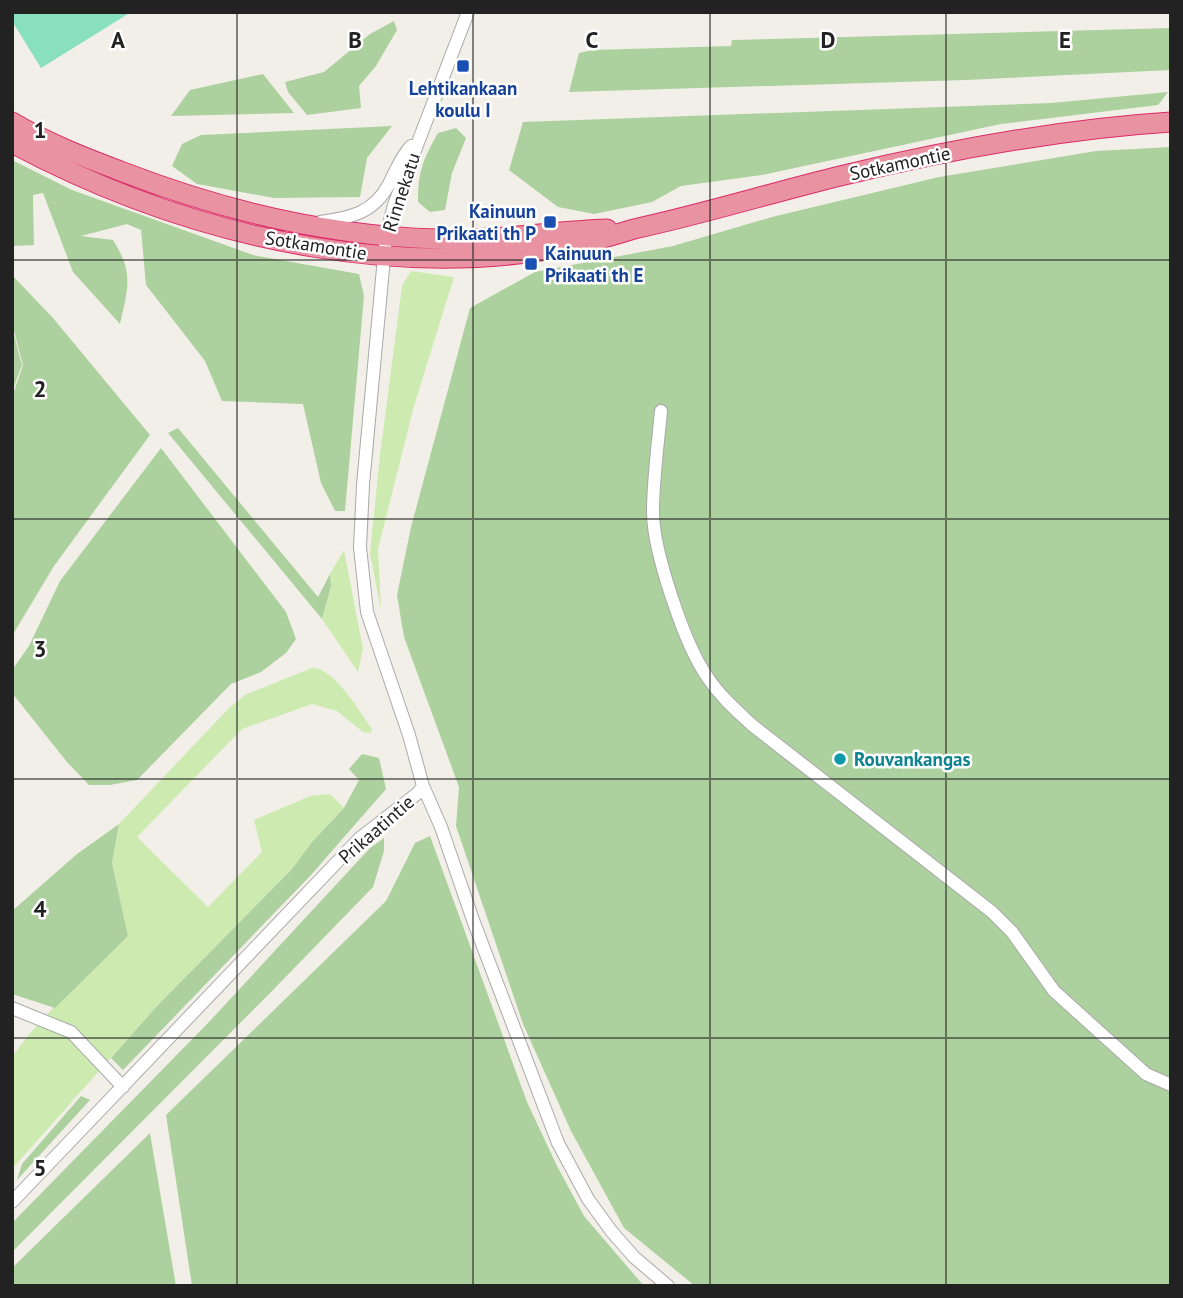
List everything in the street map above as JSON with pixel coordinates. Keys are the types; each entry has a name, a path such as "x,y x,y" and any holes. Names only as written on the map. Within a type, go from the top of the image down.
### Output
{"highway":[{"name":"Sotkamontie","path":"12,122 89,160 163,187 252,213 430,257 522,254 593,242 634,229 923,158 1033,137 1171,122"},
{"name":"Sotkamontie","path":"12,143 80,176 200,220 288,243 385,245"}],"street":[{"name":"Rinnekatu","path":"385,245 394,205 468,12"},
{"path":"302,224 355,216 368,210 379,201 398,164 409,148 417,142"},
{"name":"Prikaatintie","path":"12,1202 359,838 418,793 423,786 409,735 367,612 360,547 385,245"},
{"path":"661,411 653,512 655,542 696,658 708,679 752,725 992,912 1012,932 1054,991 1146,1074 1171,1085"},
{"path":"423,786 442,827 473,920 558,1143 588,1199 612,1232 634,1257 668,1286"},
{"path":"12,1009 71,1032 123,1087"}],"green space":[{"path":"12,12 128,14 41,68 12,21"},
{"path":"394,21 397,30 376,66 359,86 361,108 307,115 288,92 285,82 324,72 370,34"},
{"path":"1171,28 1171,70 966,80 569,92 579,53 593,50 731,46 732,40"},
{"path":"263,74 294,113 171,116 190,90"},
{"path":"1168,92 1158,105 1001,124 762,175 681,186 652,202 594,214 558,207 509,170 523,122 1051,103"},
{"path":"392,126 367,158 360,197 274,198 197,184 172,166 182,144 201,135"},
{"path":"456,128 466,138 452,173 445,210 430,212 418,202 422,166 438,133"},
{"path":"1171,147 1171,1286 695,1286 624,1228 571,1131 523,1024 456,826 459,787 404,637 397,595 411,527 470,308 535,272 673,246 772,217 939,177 1096,151"},
{"path":"12,160 72,190 253,255 359,274 364,296 345,511 335,511 321,483 303,404 222,401 205,361 146,285 141,230 127,224 81,236 113,240 120,252 127,272 127,281 120,324 73,272 43,193 33,195 34,245 12,246"},
{"path":"411,271 454,277 414,406 378,549 381,611 370,553 402,286"},
{"path":"12,275 53,318 150,435 54,566 12,636 12,397 23,365 12,324"},
{"path":"12,327 22,365 12,392"},
{"path":"178,428 318,597 330,574 331,586 322,619 168,433"},
{"path":"161,448 286,612 296,639 286,653 261,672 231,684 137,780 110,785 89,785 67,762 12,693 12,670 29,646 60,581"},
{"path":"344,550 363,649 358,672 322,619 331,586 330,574"},
{"path":"312,668 329,675 337,682 372,729 371,733 363,732 337,711 312,704 242,729 137,837 208,907 262,852 254,820 310,796 330,794 344,808 312,842 292,869 156,1007 12,1169 12,1057 52,1009 128,936 112,863 119,824 229,708 245,695"},
{"path":"362,754 379,758 386,789 311,875 123,1070 111,1058 156,1007 292,869 312,842 344,808 359,780 349,769"},
{"path":"119,824 112,863 128,936 55,1008 12,994 12,911 77,854"},
{"path":"430,836 527,1102 557,1166 584,1216 644,1286 192,1286 166,1115 386,901 415,843"},
{"path":"384,838 384,851 373,887 12,1252 12,1223 208,1023 370,848"},
{"path":"81,1096 90,1100 17,1180 22,1164"},
{"path":"150,1133 176,1286 12,1286 12,1268"}],"place":[{"name":"Lehtikankaan koulu I","path":"463,66"},
{"name":"Kainuun Prikaati th P","path":"550,222"},
{"name":"Kainuun Prikaati th E","path":"531,264"},
{"name":"Rouvankangas","path":"840,759"}]}
